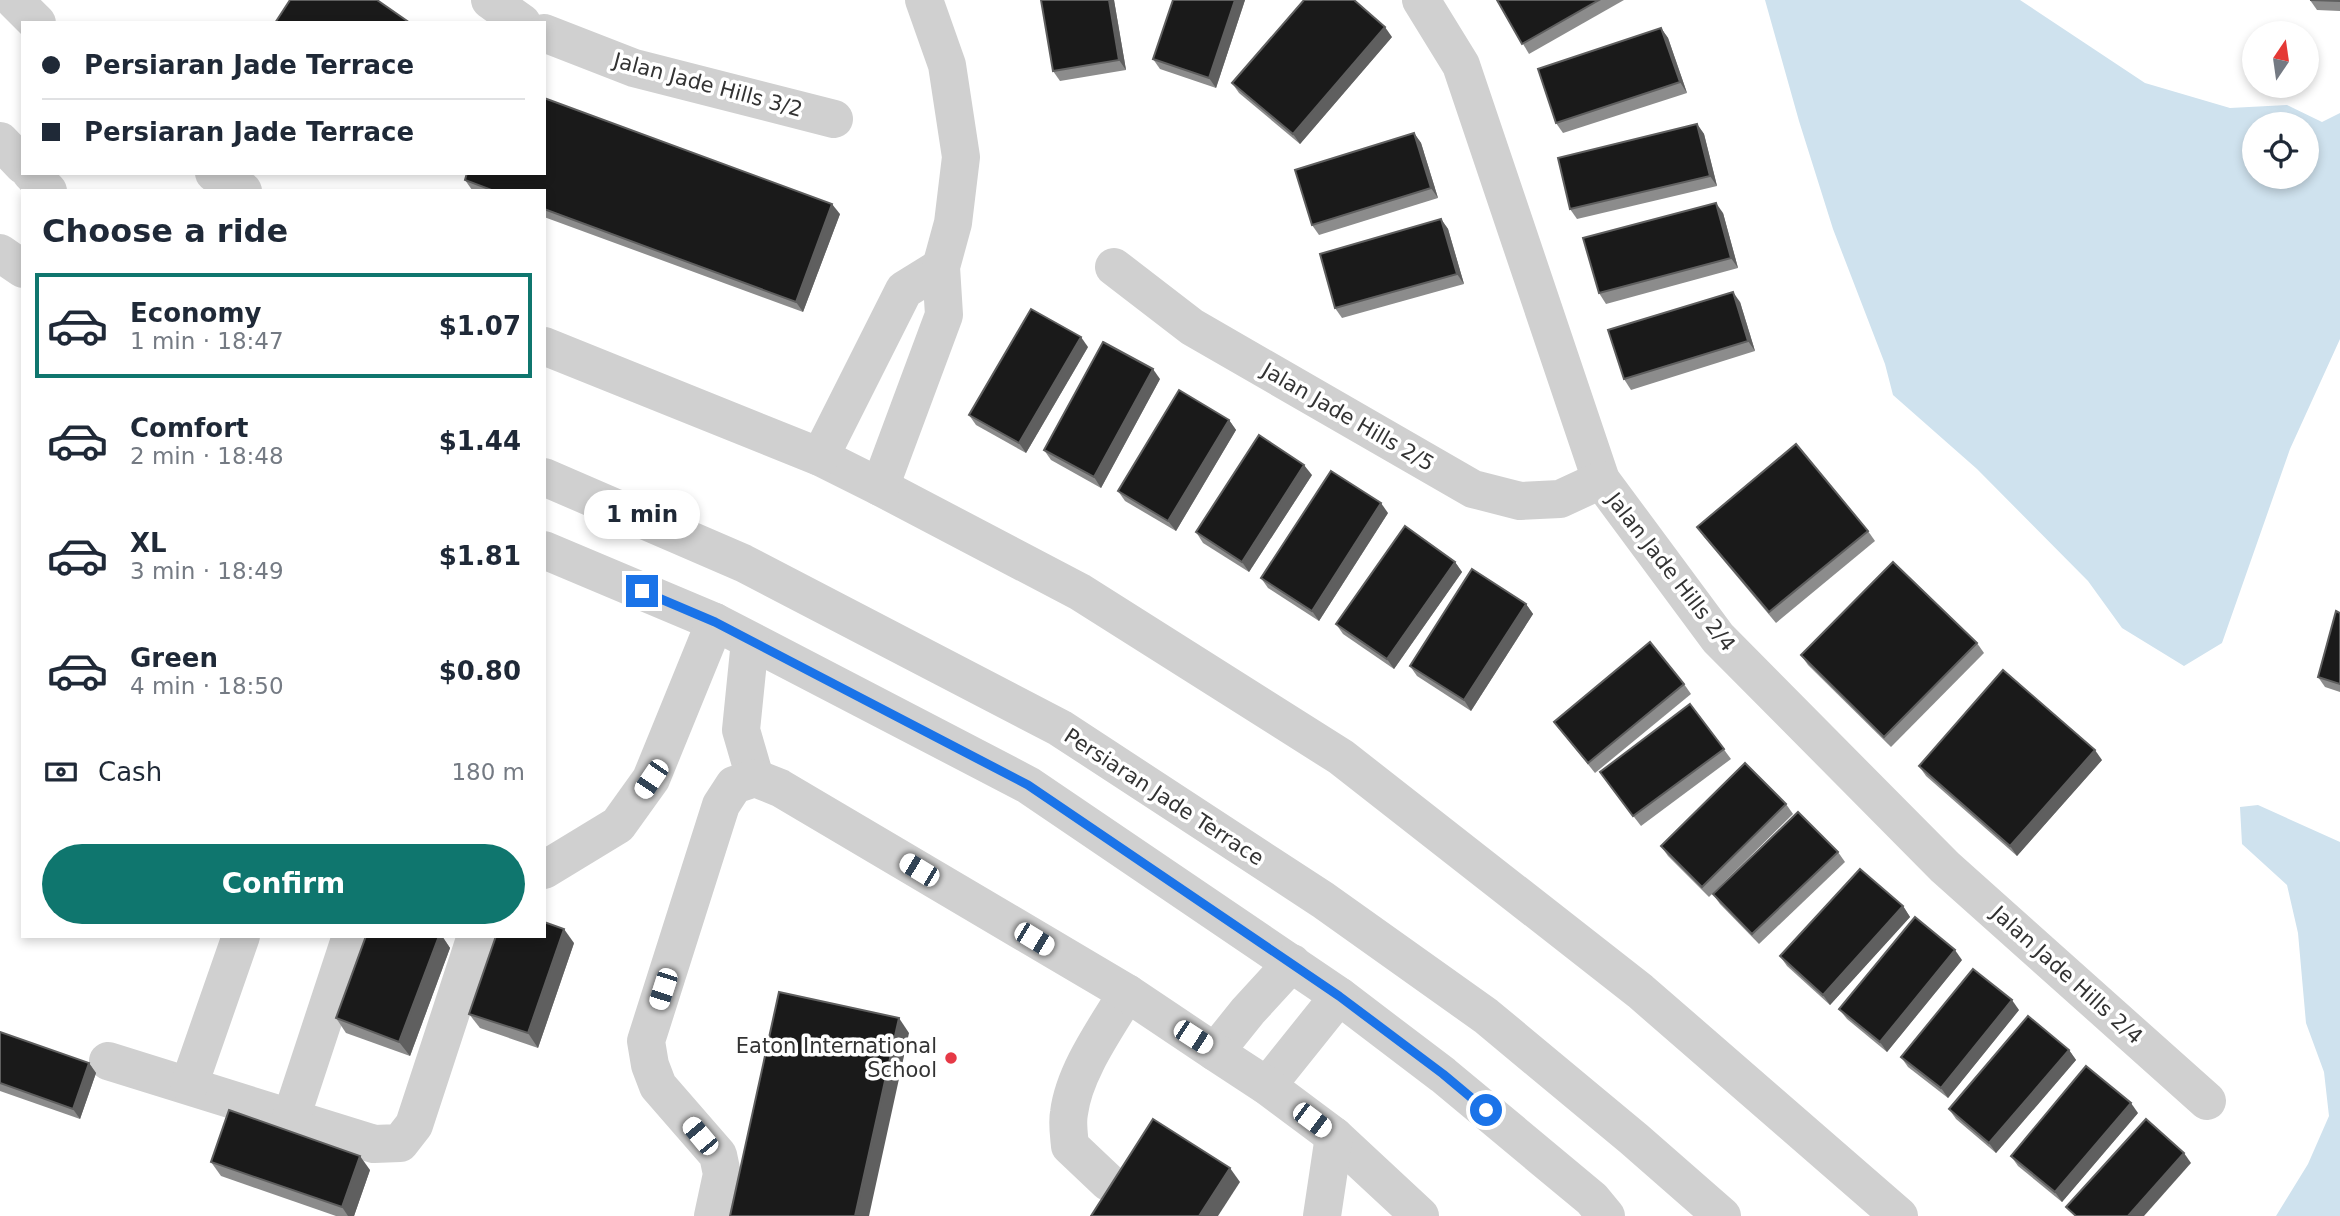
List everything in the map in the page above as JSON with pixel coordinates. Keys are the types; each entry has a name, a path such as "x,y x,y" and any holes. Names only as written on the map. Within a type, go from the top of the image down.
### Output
{"street":[{"path":"14,0 35,21"},
{"path":"490,0 519,21"},
{"path":"880,487 944,315 941,267 953,223 961,156 947,65 924,0"},
{"name":"Jalan Jade Hills 2/4","path":"1421,0 1461,65 1601,480 1717,638 1945,867 2207,1101"},
{"name":"Jalan Jade Hills 3/2","path":"546,34 634,68 834,119"},
{"path":"0,141 21,163"},
{"path":"33,175 46,189"},
{"path":"217,175 240,189"},
{"path":"0,253 21,268"},
{"path":"820,457 904,290 941,267"},
{"name":"Jalan Jade Hills 2/5","path":"1114,267 1192,327 1473,489 1520,501 1560,499 1601,480"},
{"path":"546,347 820,457 880,487 1080,593 1341,757 1640,991 1899,1216"},
{"name":"Persiaran Jade Terrace","path":"546,478 743,563 1060,729 1323,900 1486,1016 1722,1216"},
{"path":"546,551 715,622 1028,785 1339,996 1443,1074 1592,1199 1606,1216"},
{"path":"546,869 618,825 644,788 656,766 715,622"},
{"path":"750,641 741,730 755,778"},
{"path":"713,1216 722,1174 718,1155 659,1086 650,1065 646,1041 721,805 734,785 755,778 780,788 1127,993 1267,1086 1334,1136 1420,1216"},
{"path":"189,1086 240,938"},
{"path":"291,1118 350,938"},
{"path":"108,1061 374,1144 400,1143 414,1125 475,938"},
{"path":"1215,1052 1292,963"},
{"path":"1108,1182 1070,1146 1068,1114 1088,1059 1127,993"},
{"path":"1267,1086 1339,996"},
{"path":"1322,1216 1334,1136"}],"water":[{"path":"1765,0 2020,0 2145,83 2230,108 2287,105 2301,112 2242,112 2242,189 2319,189 2319,121 2322,122 2340,113 2340,339 2290,449 2222,643 2184,666 2122,628 2088,581 1977,469 1893,395 1885,364 1833,229"},
{"path":"2258,805 2340,842 2340,1216 2276,1216 2308,1164 2329,1116 2324,1072 2306,1023 2298,933 2287,885 2242,844 2240,807"}],"building":[{"path":"290,0 377,0 407,21 276,21"},
{"path":"1041,0 1109,0 1119,60 1053,71"},
{"path":"1173,0 1235,0 1209,78 1153,59"},
{"path":"1304,0 1354,0 1385,27 1293,134 1232,83"},
{"path":"1497,0 1599,0 1522,44"},
{"path":"1661,28 1680,82 1556,123 1538,69"},
{"path":"546,99 832,204 796,302 546,210 546,189 489,189 465,180 466,175 546,175"},
{"path":"1697,124 1710,176 1570,209 1558,158"},
{"path":"1414,133 1431,188 1312,225 1295,170"},
{"path":"1716,203 1731,258 1599,293 1583,238"},
{"path":"1441,219 1457,274 1335,308 1320,254"},
{"path":"1733,292 1748,341 1624,379 1608,330"},
{"path":"1031,309 1081,337 1019,443 969,415"},
{"path":"1103,342 1153,369 1094,477 1044,450"},
{"path":"1179,390 1229,420 1168,521 1118,491"},
{"path":"1259,435 1304,465 1242,562 1196,532"},
{"path":"1796,444 1868,531 1769,612 1697,527"},
{"path":"1331,471 1381,503 1312,611 1261,578"},
{"path":"1405,526 1455,562 1387,659 1336,624"},
{"path":"1893,562 1977,643 1884,737 1801,655"},
{"path":"1472,569 1526,604 1464,700 1410,666"},
{"path":"2336,611 2340,613 2340,684 2318,677"},
{"path":"1650,642 1684,684 1588,763 1554,722"},
{"path":"2003,670 2095,750 2010,846 1919,766"},
{"path":"1690,704 1724,749 1633,816 1600,772"},
{"path":"1745,763 1786,804 1702,887 1661,846"},
{"path":"1798,812 1838,852 1752,934 1713,894"},
{"path":"1860,869 1903,906 1823,995 1780,956"},
{"path":"1915,917 1955,950 1880,1042 1839,1009"},
{"path":"546,923 564,929 528,1033 469,1014 495,938 546,938"},
{"path":"365,938 438,938 399,1042 336,1018"},
{"path":"1973,969 2012,1000 1941,1088 1901,1057"},
{"path":"779,992 899,1018 855,1216 730,1216"},
{"path":"2028,1016 2069,1050 1989,1143 1949,1109"},
{"path":"0,1032 89,1063 73,1109 0,1083"},
{"path":"2086,1066 2131,1103 2055,1192 2011,1156"},
{"path":"229,1110 360,1156 342,1207 211,1162"},
{"path":"1153,1119 1230,1168 1199,1216 1091,1216"},
{"path":"2146,1119 2184,1153 2128,1216 2076,1216 2066,1207"}],"place":[{"name":"Eaton International School","path":"951,1058"}],"route":[{"path":"642,591 715,622 1028,785 1339,996 1486,1110"}]}
